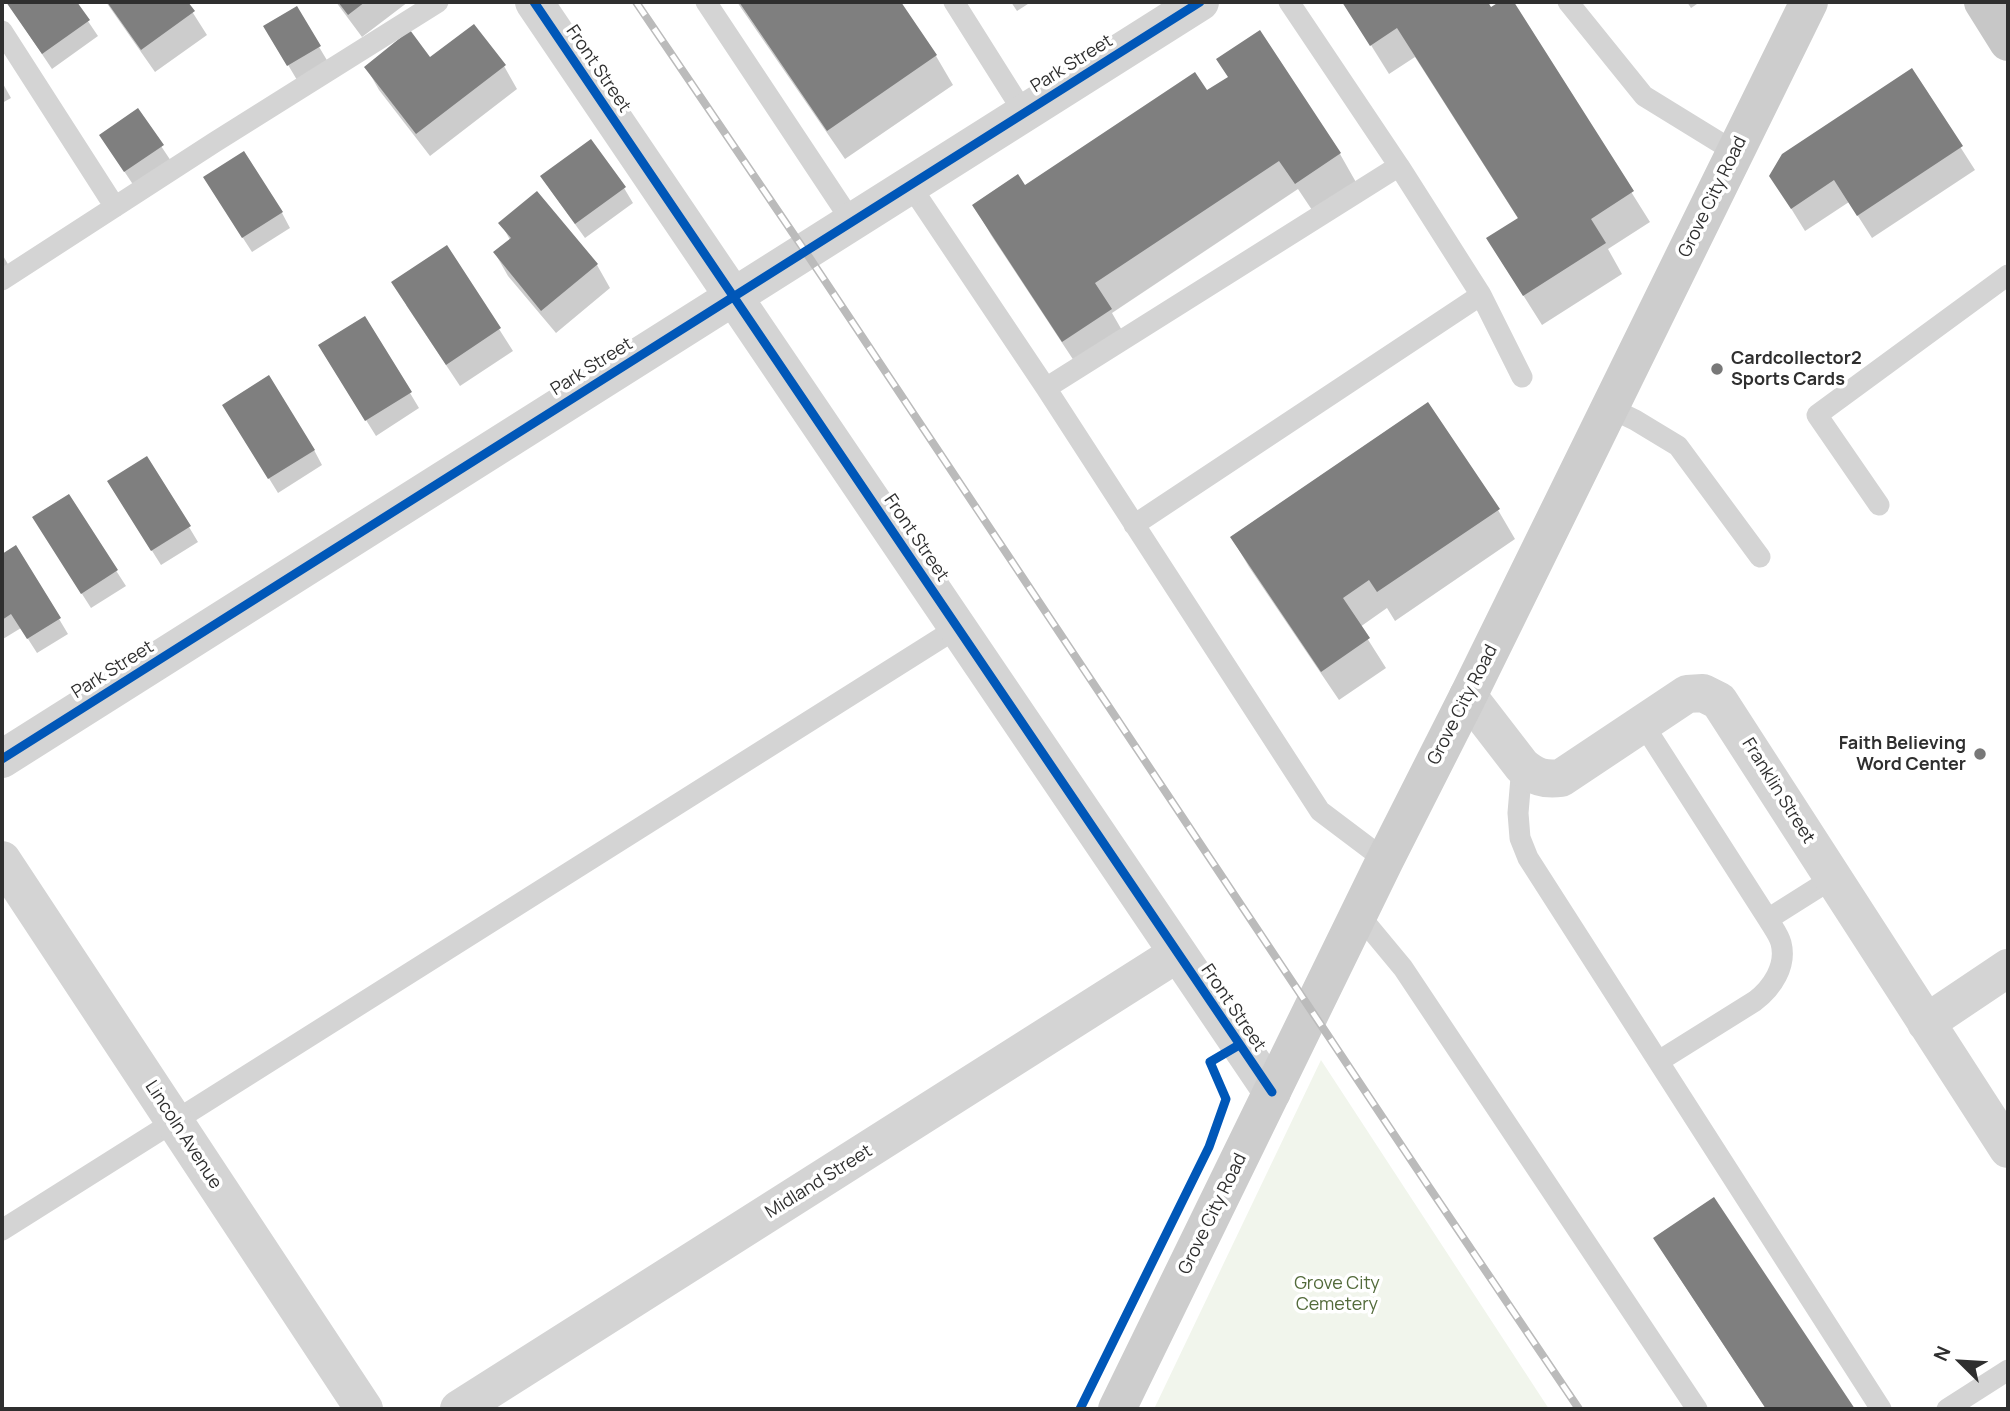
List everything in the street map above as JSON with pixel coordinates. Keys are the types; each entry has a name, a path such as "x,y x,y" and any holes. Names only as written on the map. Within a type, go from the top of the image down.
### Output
{"main road":[{"name":"Grove City Road","path":"1117,1409 1809,2"}],"street":[{"name":"Front Street","path":"534,2 1272,1092"},
{"name":"Park Street","path":"2,759 1200,2"},
{"name":"Franklin Street","path":"1468,696 1522,765 1533,775 1547,780 1561,778 1686,694 1703,693 1719,701 2008,1149"},
{"name":"Lincoln Avenue","path":"2,860 364,1409"},
{"name":"Midland Street","path":"459,1409 1178,953"},
{"path":"1926,1023 2008,968"}],"lane":[{"path":"2,280 438,2"},
{"path":"706,2 852,222"},
{"path":"954,2 1024,113"},
{"path":"1289,2 1399,166 1481,295 1522,377"},
{"path":"1569,2 1644,96 1735,152"},
{"path":"2,31 115,207"},
{"path":"1046,388 1399,166"},
{"path":"909,185 1046,388 1320,811 1385,860"},
{"path":"1879,505 1817,415 2008,275"},
{"path":"1134,525 1481,295"},
{"path":"1610,408 1678,446 1760,557"},
{"path":"2,1230 957,628"},
{"path":"1643,724 1768,919 1781,943 1782,958 1779,971 1766,992 1659,1061"},
{"path":"1522,765 1518,813 1520,838 1528,858 1881,1409"},
{"path":"1768,919 1833,878"},
{"path":"1359,915 1403,968 1697,1409"},
{"path":"1947,1409 2008,1370"}],"green space":[{"name":"Grove City Cemetery","path":"1321,1060 1549,1409 1154,1409"}],"building":[{"path":"6,2 77,2 90,20 42,54"},
{"path":"107,2 188,2 195,11 141,50"},
{"path":"338,2 365,2 348,15"},
{"path":"739,2 901,2 937,55 827,131"},
{"path":"1342,2 1488,2 1491,7 1499,2 1514,2 1634,191 1591,219 1606,243 1523,296 1486,238 1518,218 1397,28 1370,46"},
{"path":"297,6 321,46 287,66 263,26"},
{"path":"474,24 506,65 416,134 364,67 410,30 430,57"},
{"path":"1260,30 1341,153 1295,184 1279,161 1095,283 1112,309 1062,342 972,205 1018,174 1025,185 1195,72 1207,90 1228,77 1216,59"},
{"path":"1912,68 1963,146 1857,216 1834,180 1791,209 1769,176 1782,154"},
{"path":"138,108 164,145 124,172 99,135"},
{"path":"591,139 626,187 575,224 540,176"},
{"path":"244,151 283,212 242,238 203,177"},
{"path":"537,191 598,264 541,311 493,252 511,238 498,223"},
{"path":"447,245 501,328 446,365 391,282"},
{"path":"365,316 412,392 365,421 318,345"},
{"path":"269,375 315,450 268,479 222,405"},
{"path":"1428,402 1500,509 1377,592 1369,580 1343,598 1370,638 1321,672 1230,537"},
{"path":"147,456 191,526 151,551 107,481"},
{"path":"69,494 118,570 81,594 32,517"},
{"path":"16,545 61,618 27,639 11,614 2,620 2,554"},
{"path":"1714,1197 1855,1409 1766,1409 1653,1238"}],"railway":[{"path":"636,2 1579,1409"}],"cycle path":[{"path":"534,2 1272,1092"},
{"path":"2,759 1200,2"},
{"path":"1080,1409 1209,1147 1226,1099 1210,1062 1239,1045"}],"place":[{"name":"Cardcollector2 Sports Cards","path":"1717,369"},
{"name":"Faith Believing Word Center","path":"1980,754"}]}
